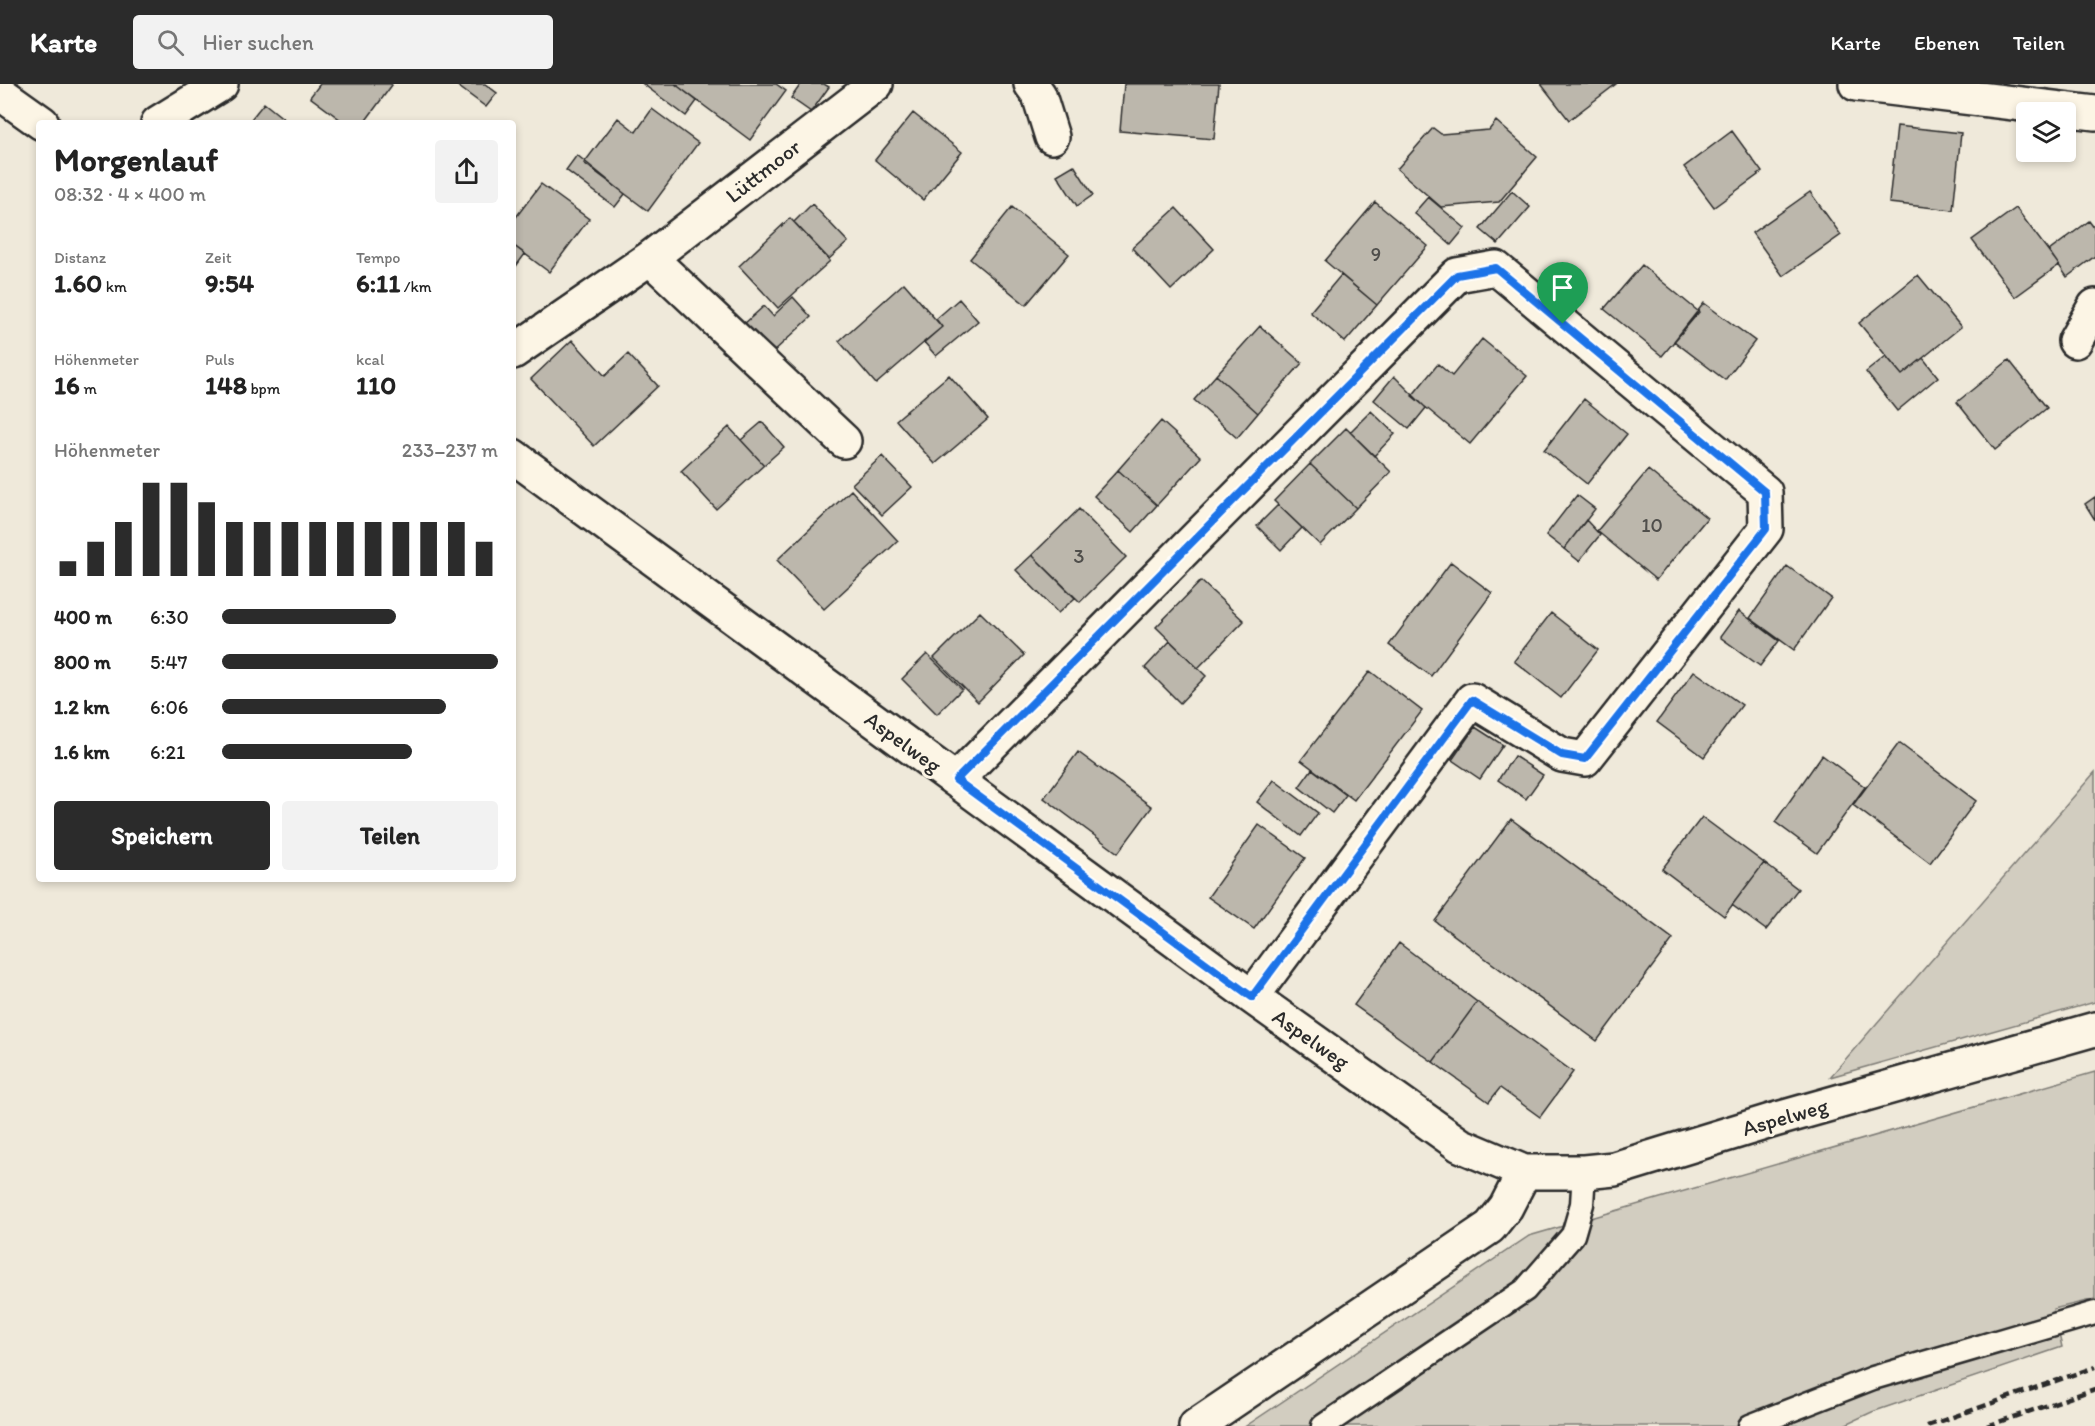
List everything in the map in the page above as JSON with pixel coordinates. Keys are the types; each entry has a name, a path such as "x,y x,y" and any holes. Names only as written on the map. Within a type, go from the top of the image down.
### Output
{"street":[{"path":"163,120 221,84"},
{"name":"Lüttmoor","path":"516,350 650,258 876,84"},
{"path":"1031,84 1039,95 1052,137"},
{"path":"1857,84 2095,113"},
{"path":"0,93 38,120"},
{"path":"650,258 844,441"},
{"path":"956,780 1457,275 1496,268 1765,492 1766,529 1585,759 1562,755 1472,700 1252,997"},
{"path":"2075,341 2095,306"},
{"name":"Aspelweg","path":"516,458 1252,997 1460,1145 1524,1172 1584,1172 1614,1169 1774,1120 2095,1029"},
{"path":"1196,1426 1490,1227 1506,1207 1524,1172"}],"lane":[{"path":"1323,1426 1525,1290 1573,1234 1582,1204 1584,1172"},
{"path":"1750,1426 1873,1378 2095,1313"}],"shaded area":[{"path":"2095,772 2095,1002 1830,1077"},
{"path":"2095,1072 2095,1299 2053,1309 2062,1347 1872,1412 1842,1426 1246,1426 1529,1236"}],"building":[{"path":"320,84 392,85 366,120 341,120 310,97"},
{"path":"455,84 485,84 497,93 486,107"},
{"path":"643,84 675,84 697,101 686,116"},
{"path":"675,84 776,84 786,91 750,140"},
{"path":"801,84 824,84 829,87 811,112 791,98"},
{"path":"1124,84 1219,84 1214,139 1120,131"},
{"path":"1541,84 1616,84 1569,120"},
{"path":"264,103 285,120 250,120"},
{"path":"652,109 698,143 648,211 584,163 618,118 636,132"},
{"path":"913,113 962,152 923,200 875,160"},
{"path":"1496,121 1537,157 1499,202 1441,207 1397,169 1433,128 1441,134 1489,130"},
{"path":"1897,126 1961,133 1953,210 1889,203"},
{"path":"1732,131 1762,172 1714,207 1684,167"},
{"path":"577,155 625,194 615,207 566,170"},
{"path":"1074,165 1093,195 1077,206 1057,175"},
{"path":"541,184 589,219 549,272 516,247 516,217"},
{"path":"1512,191 1530,207 1498,244 1480,229"},
{"path":"1810,192 1841,235 1783,276 1752,233"},
{"path":"1428,197 1465,228 1451,245 1414,213"},
{"path":"1375,202 1428,246 1377,305 1325,261"},
{"path":"812,204 848,242 829,259 794,222"},
{"path":"1012,207 1069,254 1026,305 970,259"},
{"path":"1176,208 1214,249 1171,290 1132,248"},
{"path":"2016,208 2059,265 2015,297 1972,240"},
{"path":"790,218 830,261 778,308 739,266"},
{"path":"2089,221 2095,229 2095,256 2067,277 2049,251"},
{"path":"516,247 525,254 516,266"},
{"path":"1642,265 1699,312 1662,356 1604,309"},
{"path":"1341,275 1377,305 1345,342 1310,312"},
{"path":"1918,275 1961,327 1902,375 1859,323"},
{"path":"904,283 942,327 876,384 839,341"},
{"path":"793,297 811,317 771,354 744,324 764,306 773,316"},
{"path":"959,299 978,321 936,356 924,342 942,327 936,319"},
{"path":"1704,303 1755,341 1725,380 1674,341"},
{"path":"1260,326 1302,363 1258,413 1216,375"},
{"path":"1482,339 1527,376 1470,444 1412,396 1438,364 1452,376"},
{"path":"572,340 605,376 628,354 658,386 594,446 531,379"},
{"path":"1886,356 1902,375 1923,358 1938,377 1897,411 1866,372"},
{"path":"2009,360 2047,408 1995,450 1957,402"},
{"path":"949,375 988,419 935,464 896,420"},
{"path":"1216,375 1258,413 1237,438 1194,400"},
{"path":"1394,376 1426,408 1409,429 1374,400"},
{"path":"1584,399 1627,434 1587,484 1544,450"},
{"path":"1371,411 1395,434 1374,456 1350,432"},
{"path":"1161,421 1201,457 1157,505 1118,470"},
{"path":"762,422 784,447 764,465 741,440"},
{"path":"729,427 764,465 716,509 681,471"},
{"path":"1346,428 1391,472 1356,508 1310,464"},
{"path":"882,456 912,487 882,515 852,484"},
{"path":"1310,464 1356,508 1320,545 1274,501"},
{"path":"1118,470 1157,505 1133,532 1094,496"},
{"path":"1648,470 1707,518 1656,580 1597,531"},
{"path":"851,490 898,541 824,609 777,560"},
{"path":"1577,495 1595,509 1564,549 1546,535"},
{"path":"2095,497 2095,520 2085,504"},
{"path":"1278,505 1302,528 1281,550 1257,526"},
{"path":"1079,509 1126,557 1080,602 1032,555"},
{"path":"1586,520 1600,535 1579,561 1564,549"},
{"path":"1032,555 1075,598 1058,613 1016,570"},
{"path":"1451,562 1492,593 1431,676 1389,645"},
{"path":"1787,566 1831,598 1794,650 1750,618"},
{"path":"1201,581 1244,621 1198,668 1156,627"},
{"path":"1739,611 1779,641 1760,666 1720,637"},
{"path":"980,612 1024,655 978,702 934,658"},
{"path":"1551,613 1598,650 1561,698 1514,661"},
{"path":"1170,641 1206,676 1180,703 1145,668"},
{"path":"927,654 962,689 937,714 902,679"},
{"path":"1370,671 1422,711 1354,800 1301,760"},
{"path":"1694,671 1742,705 1704,757 1657,722"},
{"path":"1475,727 1503,745 1480,779 1452,760"},
{"path":"1899,743 1976,801 1930,863 1853,805"},
{"path":"1078,752 1152,807 1118,853 1044,798"},
{"path":"1822,755 1865,787 1817,853 1775,822"},
{"path":"1514,756 1543,775 1526,799 1498,780"},
{"path":"1312,769 1346,795 1332,813 1299,787"},
{"path":"1274,780 1318,813 1301,836 1257,802"},
{"path":"1702,817 1764,863 1724,916 1662,869"},
{"path":"1511,819 1673,939 1597,1041 1435,921"},
{"path":"1259,825 1305,858 1254,929 1208,897"},
{"path":"1764,863 1798,889 1766,930 1732,905"},
{"path":"1399,943 1477,1002 1433,1062 1354,1005"},
{"path":"1477,1002 1573,1072 1540,1117 1500,1088 1489,1102 1433,1062"}],"railway":[{"path":"1927,1426 2095,1367"},
{"path":"1987,1426 2095,1389"}],"route":[{"path":"1496,268 1563,324 1765,492 1766,529 1585,759 1562,755 1472,700 1252,997 956,780 1457,275 1496,268"}]}
